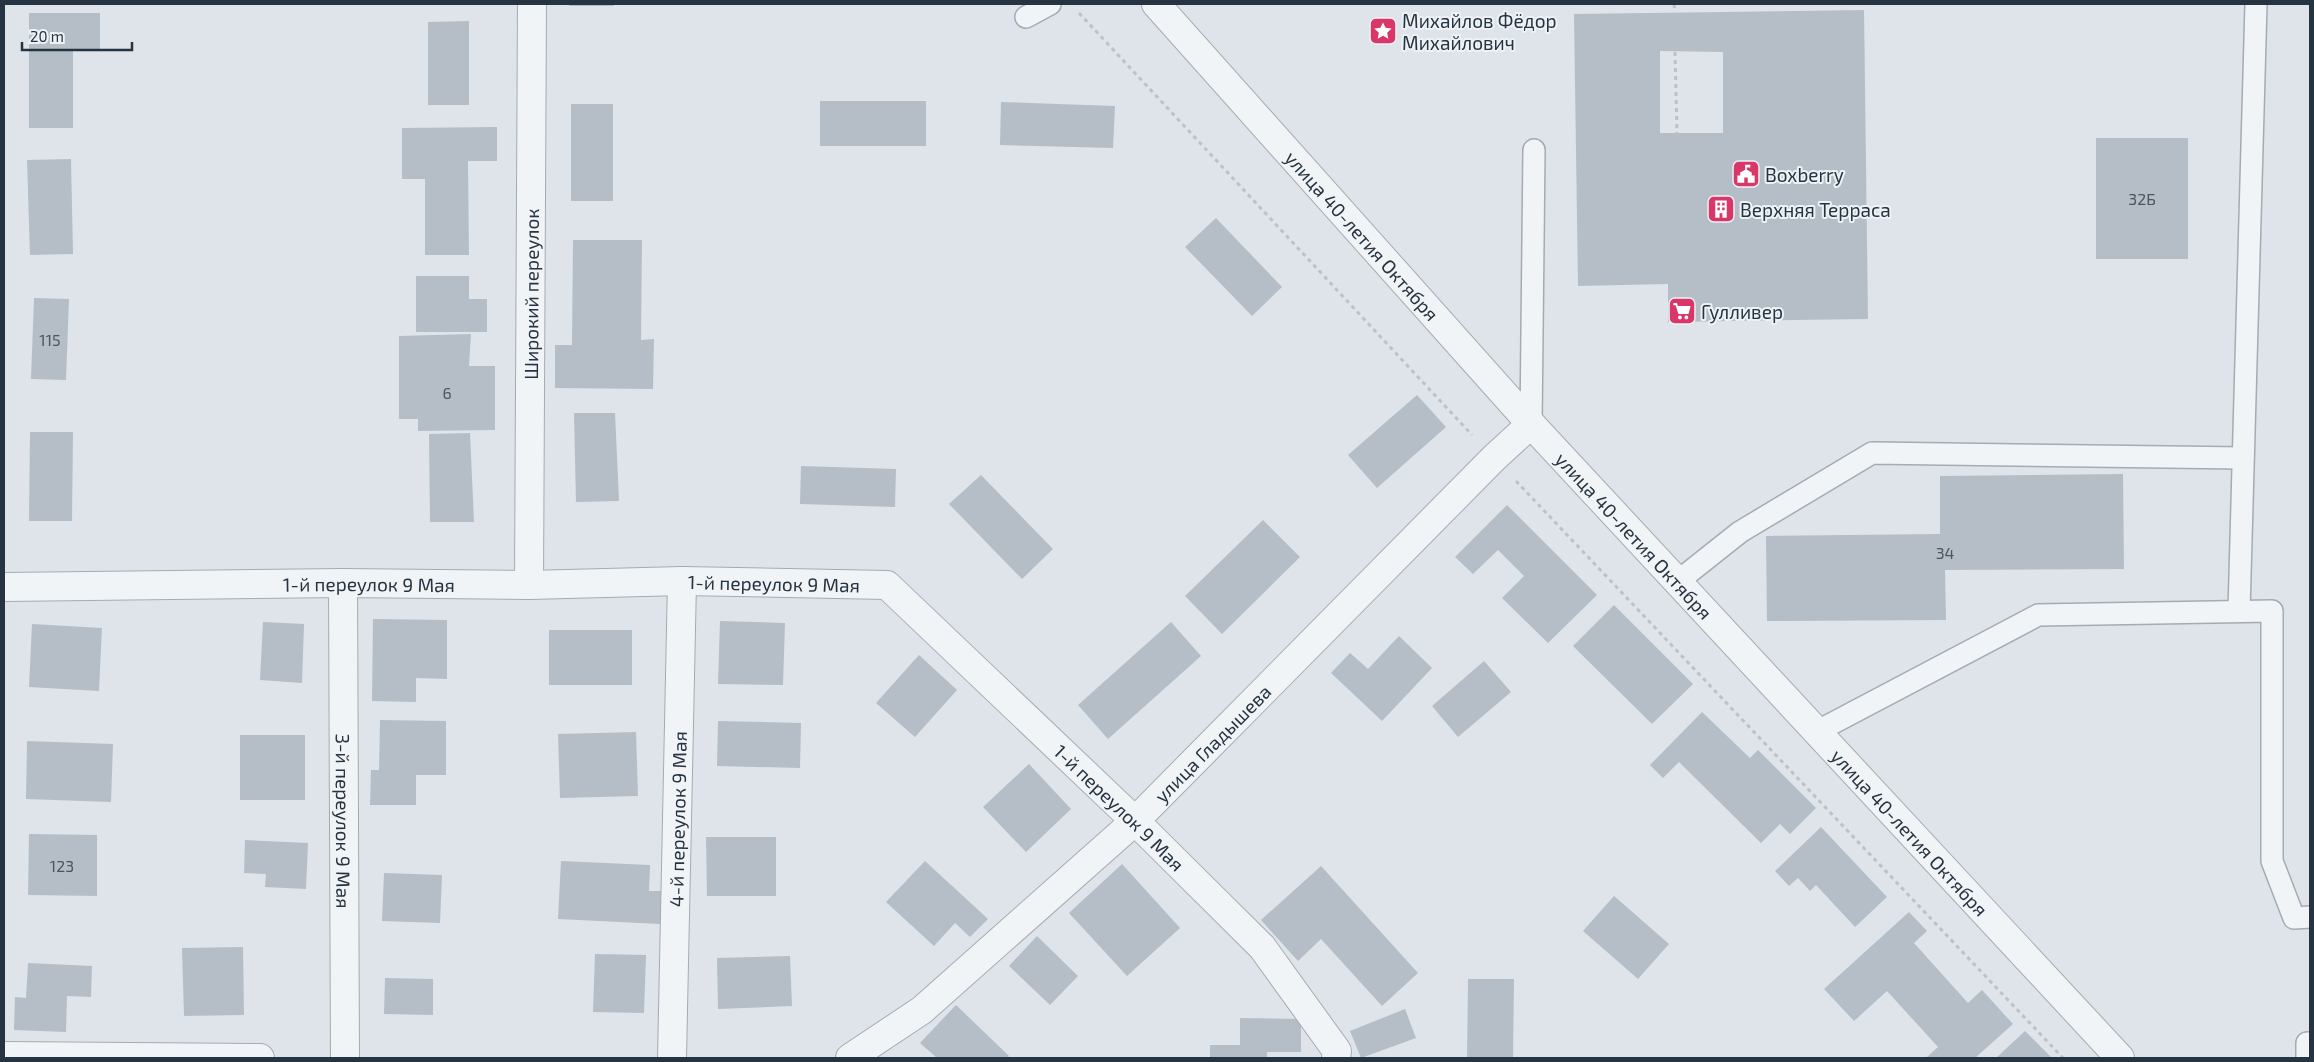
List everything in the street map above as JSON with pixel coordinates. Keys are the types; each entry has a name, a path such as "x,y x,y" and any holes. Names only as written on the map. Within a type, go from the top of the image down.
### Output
{"street":[{"name":"Широкий переулок","path":"529,585 532,4"},
{"name":"улица 40-летия Октября","path":"1156,4 1531,424 2120,1058"},
{"name":"улица Гладышева","path":"850,1058 922,1010 1135,821 1494,458 1531,424"},
{"name":"1-й переулок 9 Мая","path":"4,587 343,584 529,585 682,581 887,584 1135,821 1262,947 1336,1051 1336,1058"},
{"name":"4-й переулок 9 Мая","path":"672,1058 682,581"},
{"name":"3-й переулок 9 Мая","path":"343,584 345,1058"},
{"path":"4,1056 260,1058"}],"lane":[{"path":"1026,17 1050,4"},
{"path":"2239,611 2256,4"},
{"path":"1531,424 1534,150"},
{"path":"1677,582 1740,532 1872,453 2243,458"},
{"path":"1816,732 2038,614 2272,611 2272,861 2294,918 2310,918"},
{"path":"2307,1058 2307,1043 2310,1044"}],"path":[{"path":"1674,4 1675,12"},
{"path":"1077,11 1494,458 2063,1058"},
{"path":"1676,52 1677,133"}],"building":[{"path":"570,4 614,4 614,6 569,6"},
{"name":"Верхняя Терраса","path":"1864,10 1868,319 1668,322 1668,284 1578,286 1574,14","holes":["1660,51 1723,52 1723,133 1660,133"]},
{"path":"29,13 100,13 100,50 73,50 73,128 29,128"},
{"path":"469,21 469,105 428,105 428,22"},
{"path":"820,101 926,101 926,146 820,146"},
{"path":"1001,102 1115,106 1113,148 1000,145"},
{"path":"571,104 613,104 613,201 571,201"},
{"path":"497,127 497,161 468,161 469,255 425,255 425,179 402,179 402,128"},
{"path":"2096,138 2188,138 2188,259 2096,259"},
{"path":"71,159 73,254 30,255 27,160"},
{"path":"1216,218 1282,287 1252,316 1185,247"},
{"path":"573,240 642,240 641,340 654,339 653,389 555,388 555,345 572,345"},
{"path":"416,276 469,276 469,299 487,299 487,332 416,332"},
{"path":"34,298 69,299 66,380 31,379"},
{"path":"471,334 469,366 495,366 495,430 418,431 418,419 399,419 399,336"},
{"path":"1417,395 1446,427 1377,488 1348,455"},
{"path":"574,413 615,413 619,501 576,502"},
{"path":"30,432 73,432 72,521 29,521"},
{"path":"470,433 474,522 430,522 429,434"},
{"path":"801,466 896,469 895,507 800,504"},
{"path":"2123,474 2124,569 1945,570 1946,620 1767,621 1766,536 1940,534 1940,476"},
{"path":"981,475 1053,549 1022,579 949,504"},
{"path":"1507,505 1597,595 1548,643 1502,598 1524,576 1498,550 1473,574 1455,557"},
{"path":"1263,520 1300,557 1222,634 1185,596"},
{"path":"1614,605 1693,684 1652,724 1573,646"},
{"path":"373,619 447,620 447,679 416,678 416,702 372,701"},
{"path":"720,621 785,623 783,685 718,684"},
{"path":"263,622 304,624 302,683 260,680"},
{"path":"1171,622 1201,656 1108,739 1078,705"},
{"path":"32,624 102,628 99,691 29,687"},
{"path":"549,630 632,630 632,685 549,685"},
{"path":"1399,636 1432,668 1382,721 1331,673 1350,653 1368,669"},
{"path":"919,655 957,690 915,737 876,703"},
{"path":"1484,661 1511,692 1458,737 1432,706"},
{"path":"1702,712 1750,758 1758,750 1816,808 1790,834 1780,824 1761,843 1679,762 1663,778 1650,765"},
{"path":"380,720 446,721 446,775 416,775 416,805 370,805 371,770 379,770"},
{"path":"718,721 801,723 800,768 717,766"},
{"path":"636,732 638,796 560,798 558,734"},
{"path":"240,735 305,735 305,800 240,800"},
{"path":"27,741 113,744 111,802 26,799"},
{"path":"1029,764 1071,809 1026,852 983,807"},
{"path":"1821,827 1887,897 1855,927 1816,885 1810,891 1798,878 1789,886 1775,871"},
{"path":"29,834 97,835 97,896 28,895"},
{"path":"706,837 776,837 776,896 707,896"},
{"path":"245,840 308,843 306,889 265,887 266,874 244,873"},
{"path":"561,861 650,865 649,891 662,891 660,924 558,919"},
{"path":"925,861 988,919 970,937 955,923 934,946 886,902"},
{"path":"1122,864 1180,928 1127,976 1069,913"},
{"path":"1321,866 1418,973 1382,1006 1321,939 1298,961 1261,920"},
{"path":"384,873 442,875 440,923 382,921"},
{"path":"1614,896 1669,944 1638,979 1583,931"},
{"path":"1909,912 1927,931 1914,943 1968,1003 1982,990 2013,1024 1975,1058 1926,1058 1938,1047 1887,991 1854,1021 1824,989"},
{"path":"1037,936 1078,976 1050,1005 1009,966"},
{"path":"243,947 244,1015 184,1016 182,948"},
{"path":"595,954 646,955 644,1013 593,1012"},
{"path":"790,956 792,1006 718,1009 717,958"},
{"path":"28,963 92,966 91,997 67,996 66,1032 14,1030 15,997 26,998"},
{"path":"385,978 433,979 433,1015 384,1014"},
{"path":"1468,979 1514,979 1513,1058 1467,1058"},
{"path":"956,1005 1009,1056 1007,1058 937,1058 920,1043"},
{"path":"1405,1009 1416,1038 1361,1058 1350,1031"},
{"path":"1240,1018 1301,1019 1301,1052 1267,1052 1267,1058 1210,1058 1210,1045 1240,1045"},
{"path":"2025,1031 2052,1058 1996,1058"}],"place":[{"name":"Михайлов Фёдор Михайлович","path":"1383,31"},
{"name":"Boxberry","path":"1746,174"},
{"name":"Верхняя Терраса","path":"1721,209"},
{"name":"Гулливер","path":"1682,311"}]}
